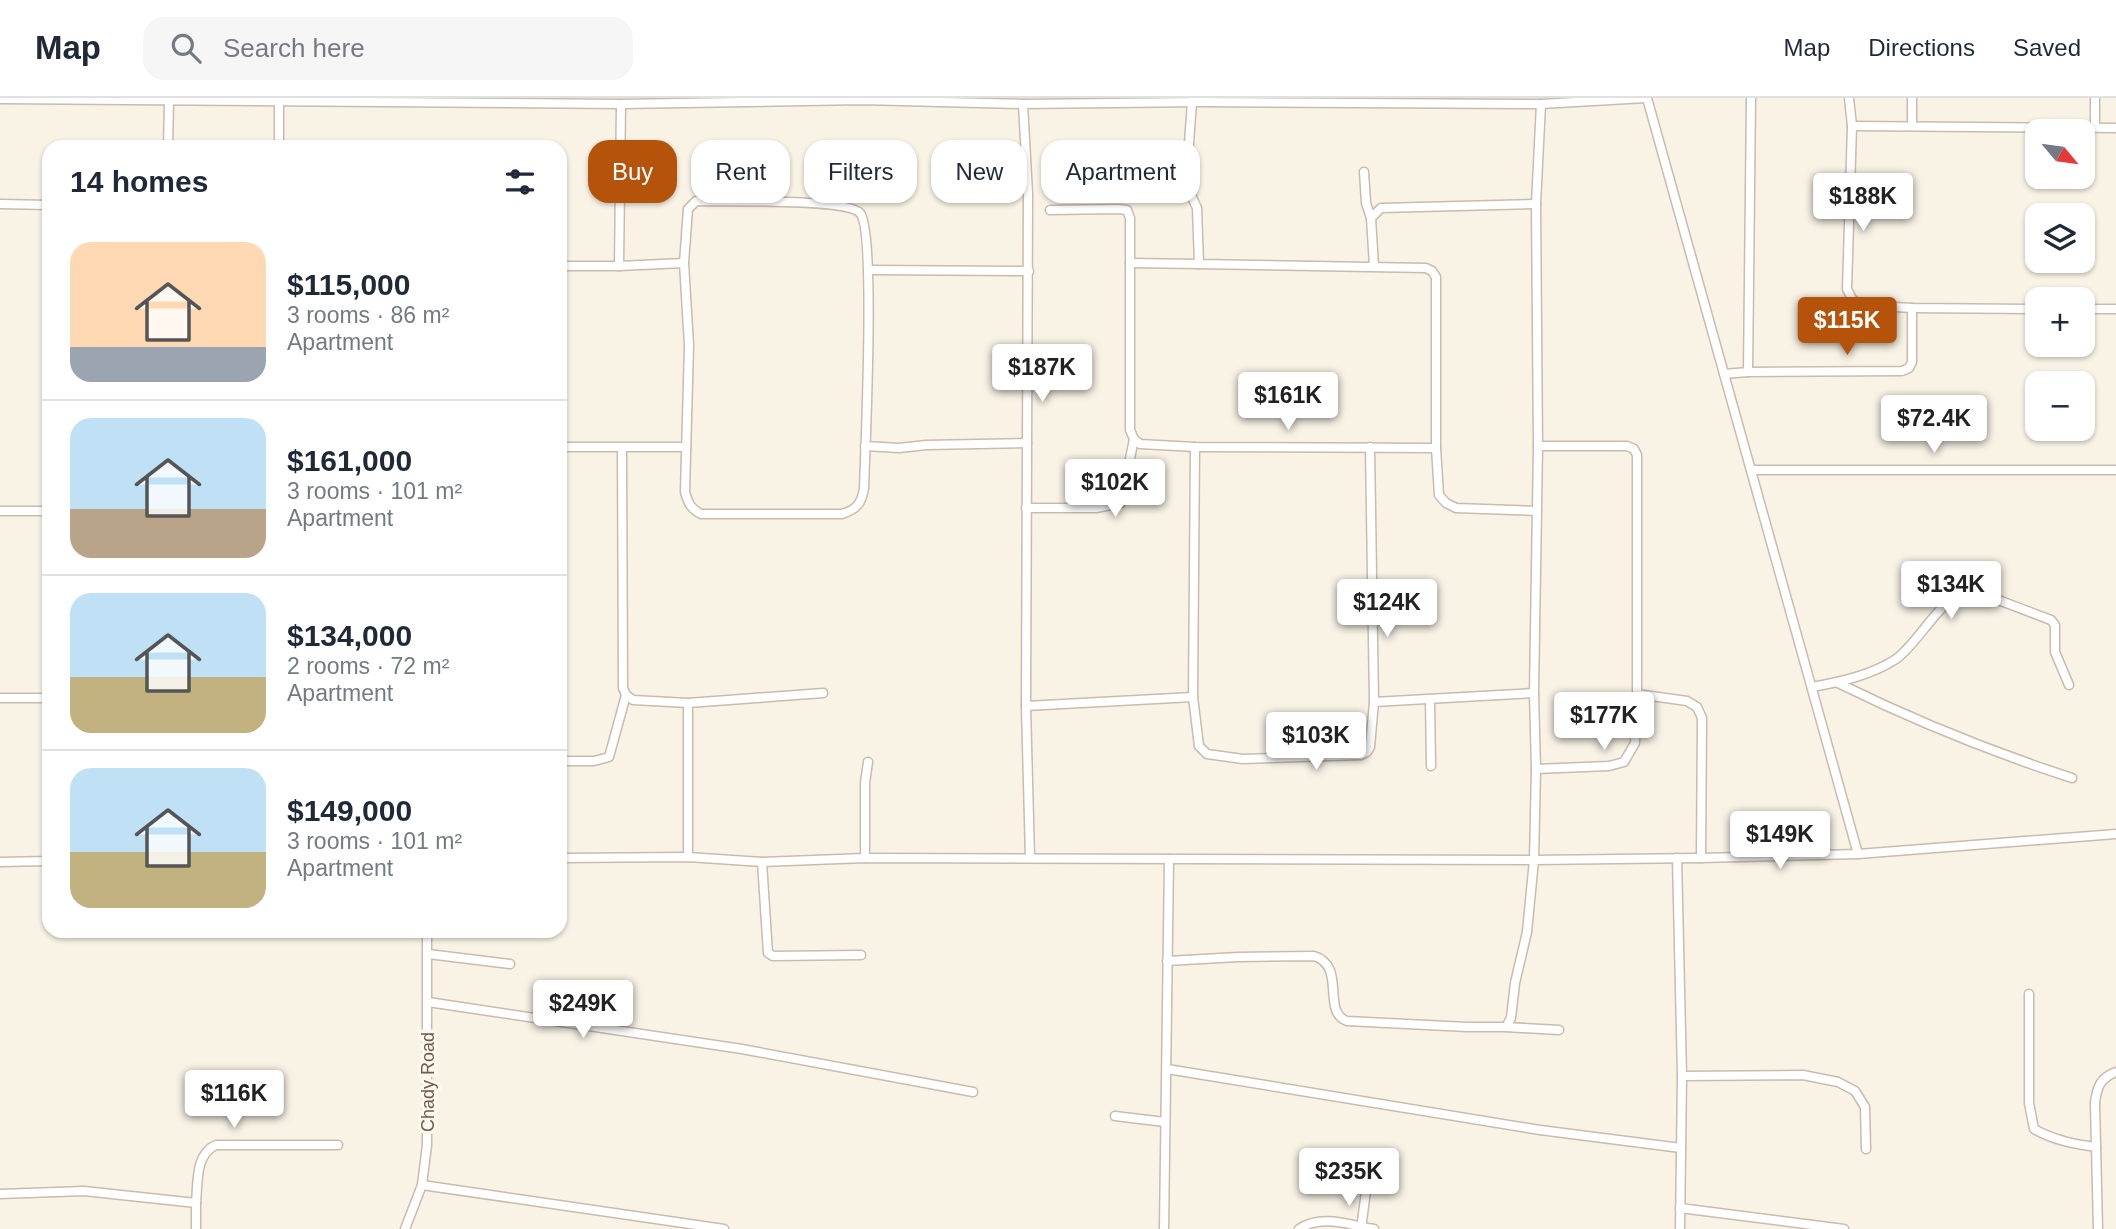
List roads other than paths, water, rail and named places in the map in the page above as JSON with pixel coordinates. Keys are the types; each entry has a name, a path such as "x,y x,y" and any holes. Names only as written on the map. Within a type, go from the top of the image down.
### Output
{"street":[{"path":"0,99 621,104 862,99 1023,104 1199,100 1541,104 1647,98 1858,854"},
{"path":"1748,372 1751,98"},
{"path":"1849,98 1852,126 1847,289 1852,299 1861,305 1912,309 2025,309"},
{"path":"1912,98 1912,126"},
{"path":"2095,98 2095,119"},
{"path":"168,140 169,100"},
{"path":"1199,100 1186,184 1197,208 1199,264"},
{"path":"279,102 279,140"},
{"path":"620,265 621,104"},
{"path":"1023,104 1028,194 1026,706 1030,858"},
{"path":"1506,1027 1511,1018 1515,982 1527,932 1534,860 1538,446 1536,204 1541,104"},
{"path":"1852,126 2025,127"},
{"path":"2095,127 2116,128"},
{"path":"1364,172 1374,266"},
{"path":"696,201 826,204 848,206 860,212 864,223 869,270 862,500 855,510 842,514 701,514 694,511 687,502 685,492 689,345 684,263 688,209 696,201"},
{"path":"0,204 42,205"},
{"path":"1371,218 1381,208 1536,204"},
{"path":"1026,508 1096,508 1121,503 1133,439 1130,430 1128,388 1130,218 1127,210 1050,210"},
{"path":"567,266 684,263"},
{"path":"1130,264 1374,266 1426,268 1432,271 1436,278 1436,448 1439,495 1446,503 1456,508 1537,511"},
{"path":"869,270 1028,271"},
{"path":"1724,374 1902,371 1909,368 1912,362 1912,309"},
{"path":"2095,309 2116,309"},
{"path":"1133,439 1140,444 1195,447 1436,448"},
{"path":"865,446 899,448 926,444 1027,443"},
{"path":"1536,769 1609,766 1624,762 1635,743 1637,694 1637,455 1634,449 1627,446 1538,446"},
{"path":"567,447 686,447"},
{"path":"622,447 623,688 626,695 633,699 688,703 823,693"},
{"path":"1195,447 1193,697 1199,746 1207,754 1243,759 1361,755 1370,747 1374,702 1370,447"},
{"path":"1751,470 2116,470"},
{"path":"0,511 42,511"},
{"path":"1812,687 1838,683 1897,658 1952,598 1964,590 1972,590 2051,620 2054,625 2055,653 2068,685"},
{"path":"1838,683 2032,765 2072,778"},
{"path":"1374,702 1534,693"},
{"path":"1637,694 1687,702 1697,707 1702,718 1701,858"},
{"path":"567,761 594,761 609,757 626,695"},
{"path":"1026,706 1193,697"},
{"path":"0,698 42,698"},
{"path":"1430,699 1431,766"},
{"path":"688,703 688,857"},
{"path":"865,858 865,783 868,762"},
{"path":"567,858 688,857 762,862 865,858 1701,858 1858,854 2116,834"},
{"path":"1677,858 1682,1076 1680,1229"},
{"path":"1164,1229 1168,859"},
{"path":"0,862 42,862"},
{"path":"762,862 768,953 773,956 861,955"},
{"name":"Chady Road","path":"405,1229 422,1185 427,1145 427,938"},
{"path":"428,954 510,964"},
{"path":"1167,961 1314,956 1324,959 1330,967 1336,1012 1341,1019 1347,1021 1559,1030"},
{"path":"2029,994 2029,1103 2034,1129 2067,1143 2096,1147"},
{"path":"428,1002 742,1049 973,1092"},
{"path":"1167,1069 1540,1130 1681,1148"},
{"path":"2098,1229 2097,1087 2104,1077 2116,1072"},
{"path":"1682,1076 1802,1075 1838,1082 1855,1091 1865,1107 1866,1149"},
{"path":"1115,1116 1165,1122"},
{"path":"196,1229 199,1164 205,1153 216,1145 338,1145"},
{"path":"422,1185 724,1229"},
{"path":"0,1194 84,1191 196,1202"},
{"path":"1361,1228 1366,1191"},
{"path":"1681,1208 1844,1229"},
{"path":"1299,1229 1309,1222 1332,1221 1374,1229"}]}
